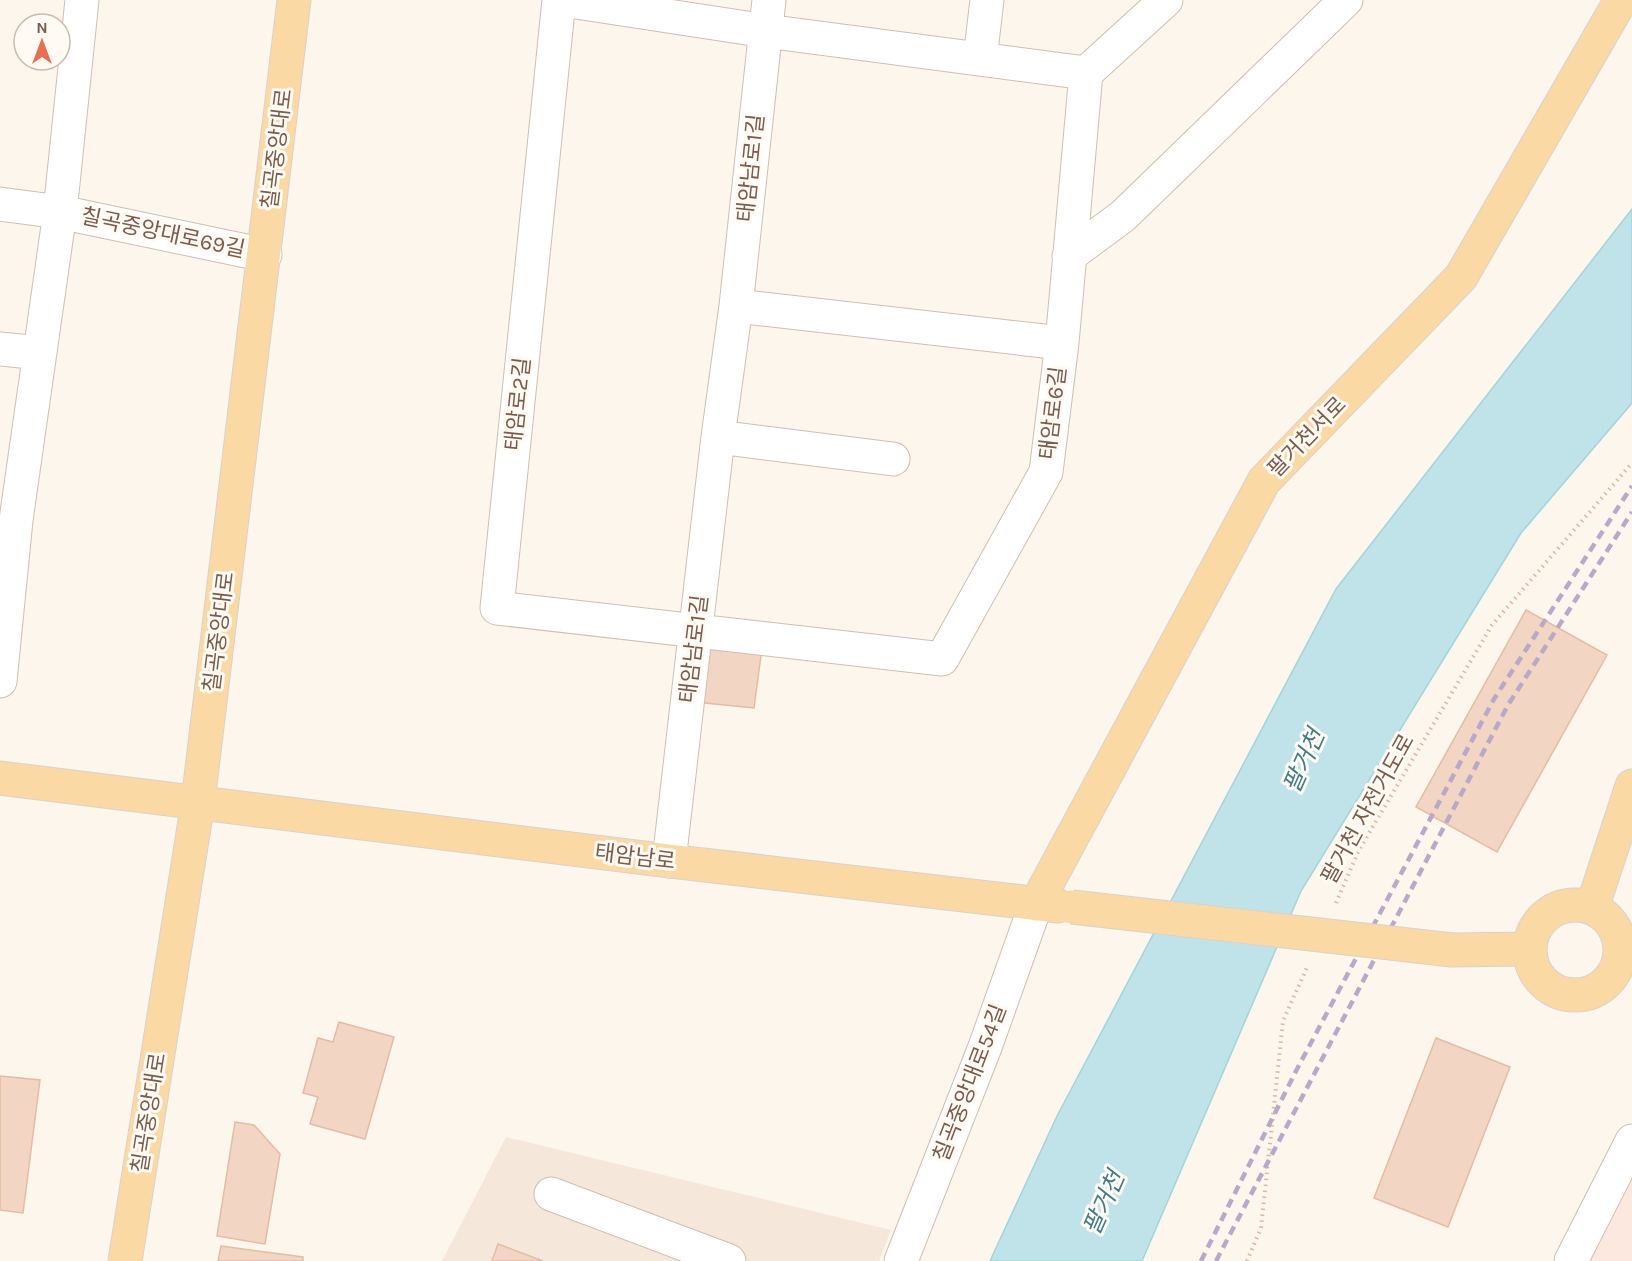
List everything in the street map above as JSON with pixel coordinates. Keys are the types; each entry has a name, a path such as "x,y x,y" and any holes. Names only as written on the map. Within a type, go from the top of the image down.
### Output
{"main road":[{"name":"칠곡중앙대로","path":"125,1261 198,802 294,0"},
{"name":"팔거천서로","path":"1036,904 1264,481 1461,277 1621,0"},
{"name":"태암남로","path":"0,778 1036,904 1452,950 1529,949"},
{"path":"1592,909 1632,786"},
{"path":"1567,905 1582,905 1592,909 1608,919 1616,931 1626,961 1605,984 1592,992 1578,995 1563,994 1550,988 1538,977 1531,964 1529,949 1532,933 1540,920 1552,910 1567,905"}],"street":[{"name":"칠곡중앙대로69길","path":"0,681 8,519 40,353 60,212 82,0"},
{"path":"561,0 767,15 980,59 1086,73 1166,0"},
{"name":"태암로2길","path":"561,0 496,608 696,629"},
{"path":"980,59 987,0"},
{"path":"1069,256 1123,216 1346,0"},
{"name":"태암남로1길","path":"669,861 767,15"},
{"name":"태암로6길","path":"696,629 942,659 1046,472 1062,343 1086,73"},
{"name":"칠곡중앙대로69길","path":"0,204 60,212 265,255"},
{"path":"735,306 1062,343"},
{"path":"0,349 40,353"},
{"path":"718,437 893,459"},
{"name":"칠곡중앙대로54길","path":"901,1261 985,1047 1036,904"},
{"path":"1571,1261 1632,1141"},
{"path":"551,1194 729,1261"}],"path":[{"name":"팔거천 자전거도로","path":"1335,904 1359,850 1492,625 1632,463"},
{"path":"1247,1261 1261,1228 1283,1021 1311,957"}],"shaded area":[{"path":"506,1137 891,1230 879,1261 442,1261"},
{"path":"1632,1169 1632,1261 1587,1261"}],"water":[{"name":"팔거천","path":"1632,209 1632,403 1521,533 1301,891 1142,1261 990,1261 1057,1116 1336,589"}],"building":[{"path":"1526,610 1607,655 1497,852 1416,807"},
{"path":"717,643 762,648 754,708 695,702 700,656"},
{"path":"339,1022 394,1037 365,1139 310,1124 318,1097 303,1093 318,1038 333,1042"},
{"path":"1436,1038 1510,1067 1448,1227 1374,1198"},
{"path":"0,1076 40,1080 23,1213 0,1210"},
{"path":"235,1122 254,1125 280,1154 265,1244 217,1236"},
{"path":"498,1244 543,1261 492,1261"},
{"path":"221,1246 303,1257 303,1261 218,1261"}],"railway":[{"path":"1201,1261 1296,1071 1494,699 1632,486"},
{"path":"1216,1261 1508,705 1632,512"}]}
